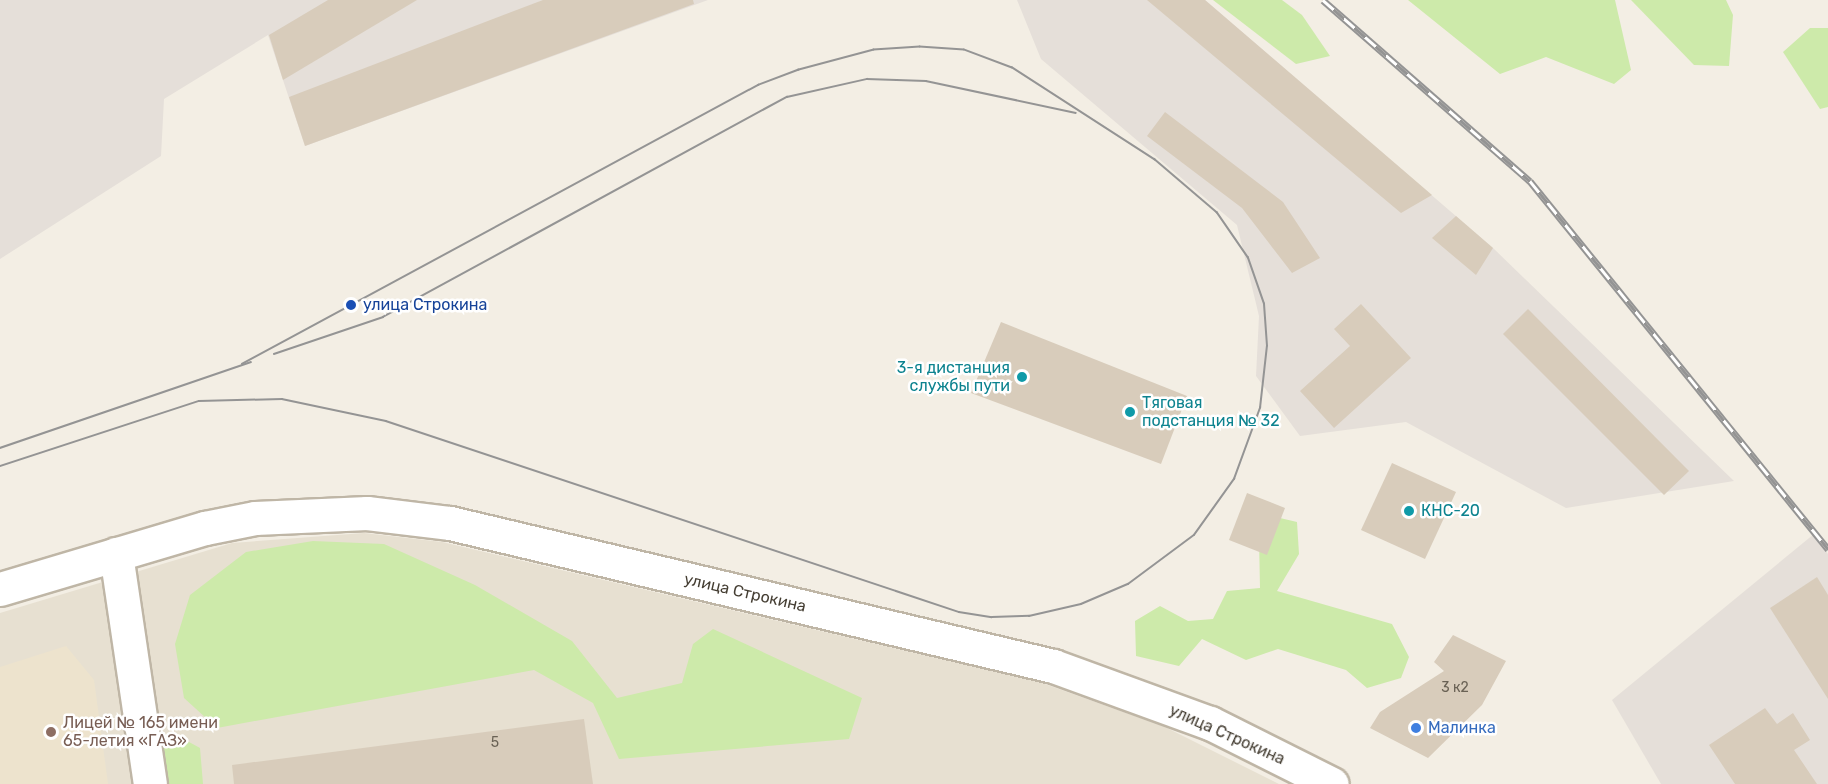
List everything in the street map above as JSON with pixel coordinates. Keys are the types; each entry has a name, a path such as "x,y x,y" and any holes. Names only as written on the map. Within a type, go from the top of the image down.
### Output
{"street":[{"name":"улица Строкина","path":"0,589 116,554 255,518 367,513 450,523 1053,666 1210,723 1332,784"},
{"path":"116,554 150,784"}],"shaded area":[{"path":"0,0 708,0 305,146 268,35 164,99 161,156 0,259"},
{"path":"1017,0 1205,0 1493,248 1734,481 1566,508 1406,422 1300,436 1256,376 1259,316 1237,225 1041,59"},
{"path":"364,533 442,542 1042,683 1163,726 1279,784 0,784 0,613 232,543"},
{"path":"1814,534 1828,554 1828,784 1661,784 1612,700"},
{"name":"Лицей № 165 имени 65-летия «ГАЗ»","path":"66,646 94,680 108,784 0,784 0,667"}],"green space":[{"path":"1213,0 1282,0 1302,15 1330,56 1296,64"},
{"path":"1408,0 1615,0 1631,70 1614,84 1546,57 1500,74"},
{"path":"1631,0 1726,0 1733,15 1729,66 1694,65"},
{"path":"1810,28 1828,28 1828,107 1820,109 1783,52"},
{"path":"1280,518 1297,522 1299,554 1277,591 1392,624 1409,657 1401,678 1367,688 1346,670 1278,649 1246,660 1202,639 1179,666 1136,656 1135,621 1160,606 1188,621 1213,619 1227,591 1260,588 1259,538"},
{"path":"313,541 384,544 475,585 572,641 617,698 682,683 693,644 713,629 862,698 849,739 619,759 593,703 534,670 217,728 184,698 175,644 190,595 246,552"},
{"path":"178,736 200,748 203,784 163,784 159,749"}],"building":[{"path":"328,0 417,0 283,80 269,35"},
{"path":"543,0 693,0 694,4 305,146 289,97"},
{"path":"1147,0 1205,0 1432,195 1401,213"},
{"path":"1165,112 1283,202 1320,258 1292,273 1242,208 1147,136"},
{"path":"1456,216 1493,248 1476,275 1432,238"},
{"path":"1361,304 1411,358 1334,428 1300,391 1350,346 1334,329"},
{"path":"1528,309 1689,471 1664,495 1503,334"},
{"path":"1001,322 1187,396 1161,464 971,393"},
{"name":"КНС-20","path":"1392,463 1456,492 1425,559 1361,530"},
{"path":"1247,493 1285,508 1267,555 1229,540"},
{"path":"1817,577 1828,595 1828,699 1770,608"},
{"path":"1453,635 1506,661 1482,705 1428,758 1370,728 1380,712 1444,671 1434,662"},
{"path":"1765,708 1777,724 1793,713 1810,740 1794,750 1817,784 1735,784 1709,745"},
{"path":"584,719 593,784 234,784 232,765"}],"tram line":[{"path":"0,466 199,401 282,399 386,421 959,612 992,617 1029,616 1081,604 1128,584 1194,535 1234,479 1260,408 1267,346 1264,304 1248,258 1217,213 1155,160 1012,68 964,50 920,47 874,50 799,70 759,85 243,364"},
{"path":"274,354 383,317 787,97 867,79 926,81 1076,113"},
{"path":"0,448 251,362"}],"railway":[{"path":"1323,0 1530,181 1828,549"}],"place":[{"name":"улица Строкина","path":"351,305"},
{"name":"3-я дистанция службы пути","path":"1022,377"},
{"name":"Тяговая подстанция № 32","path":"1130,412"},
{"name":"КНС-20","path":"1409,511"},
{"name":"Малинка","path":"1416,728"},
{"name":"Лицей № 165 имени 65-летия «ГАЗ»","path":"51,732"}]}
